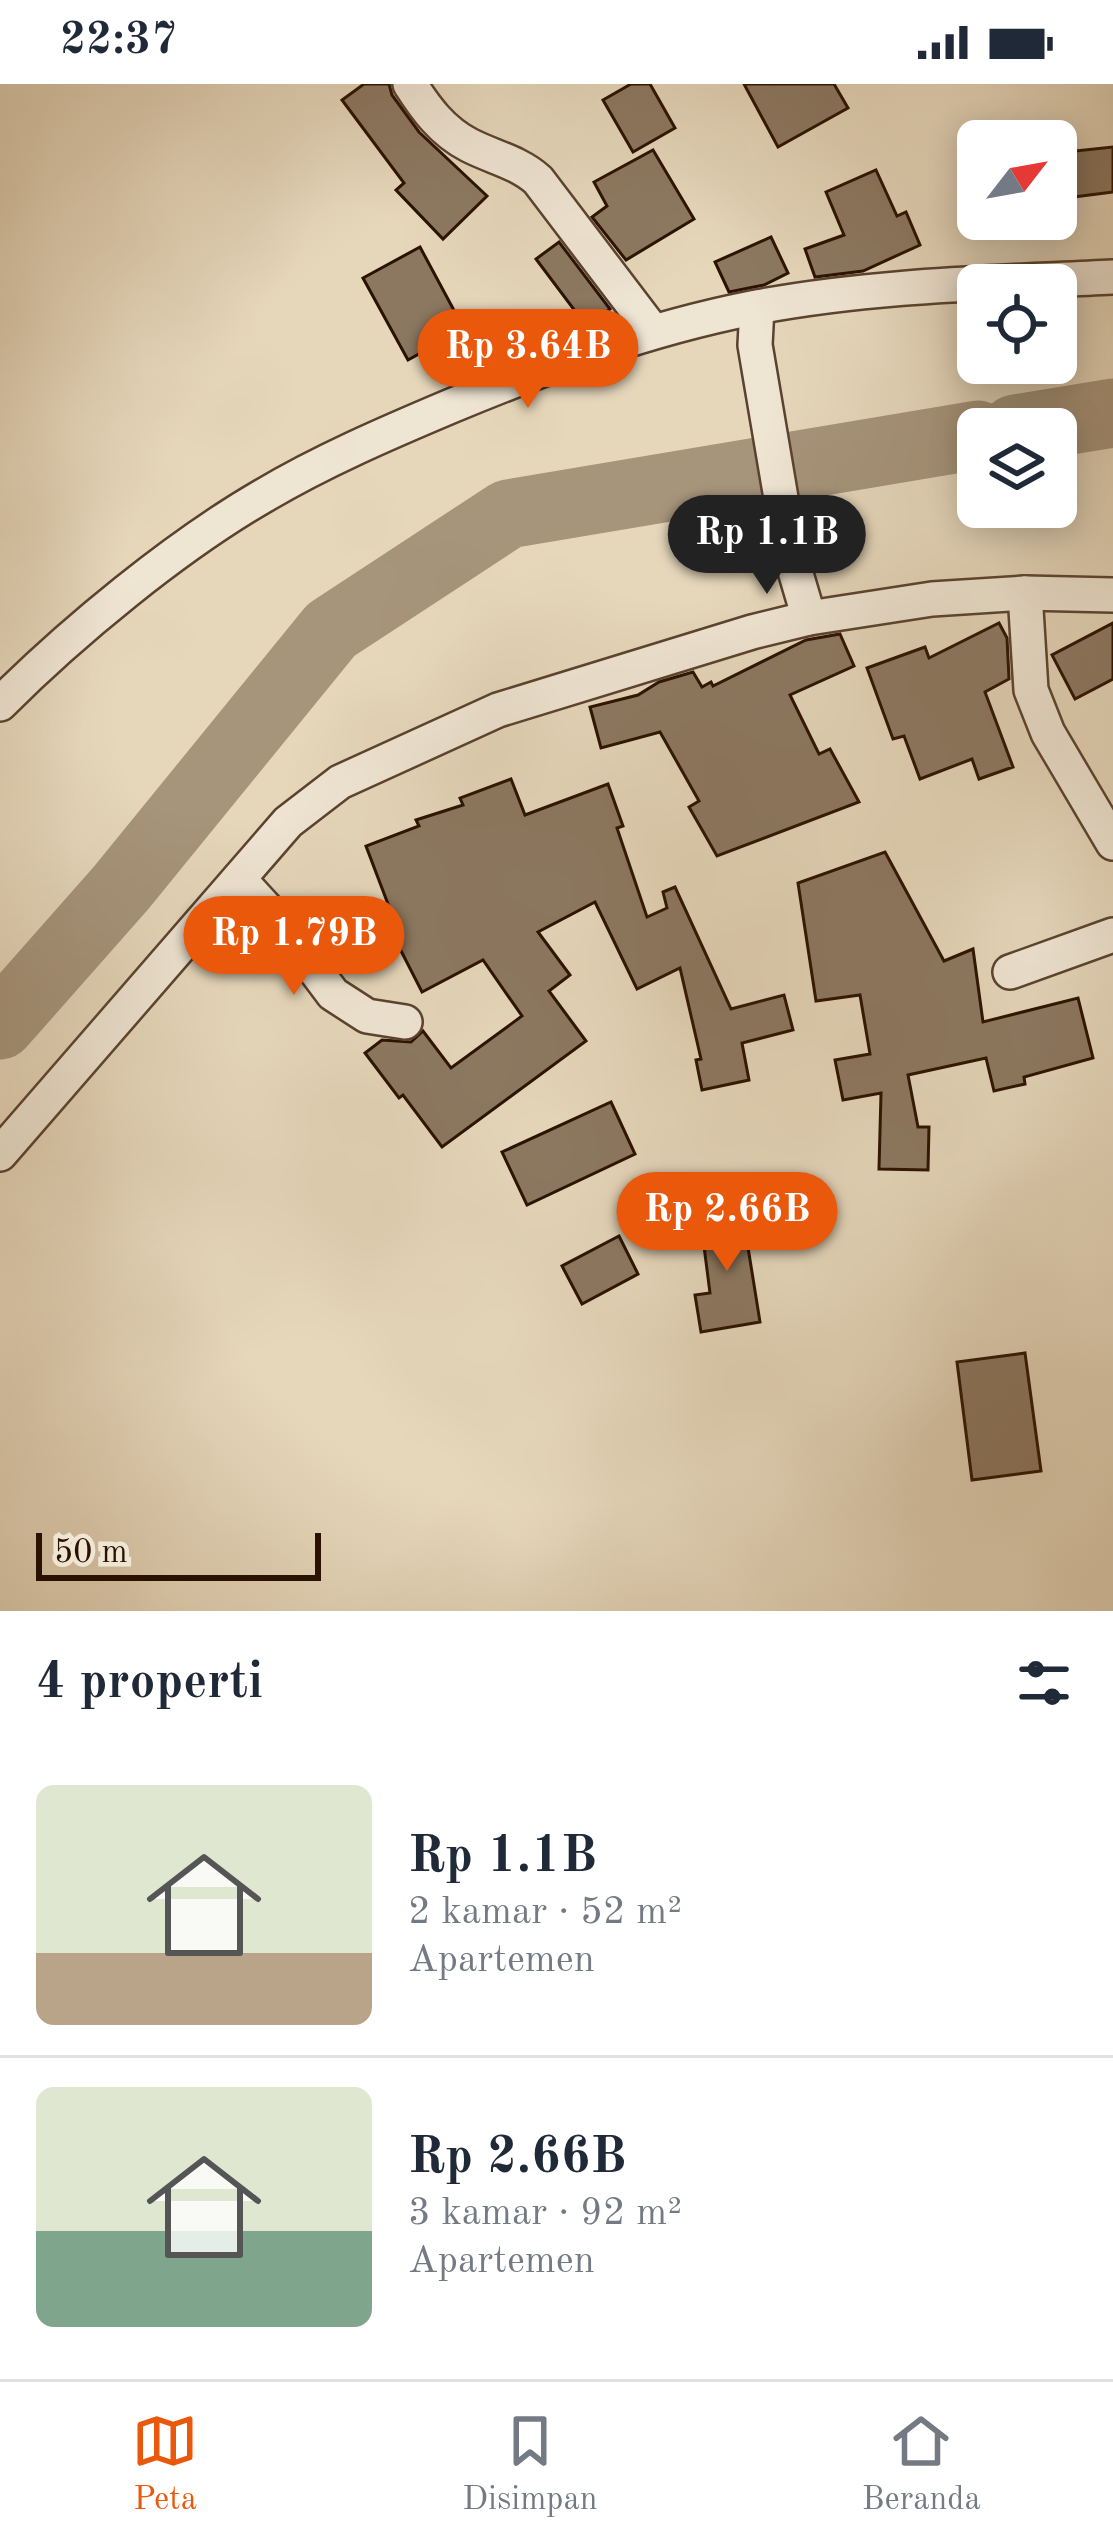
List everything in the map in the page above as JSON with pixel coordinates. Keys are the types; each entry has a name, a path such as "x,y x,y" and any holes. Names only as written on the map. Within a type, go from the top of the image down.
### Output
{"street":[{"path":"410,84 442,128 538,180 652,330"},
{"path":"0,704 41,663 131,590 260,497 424,417 560,360 652,330 757,307 923,287 1113,277"},
{"path":"757,307 754,345 791,556 809,618"},
{"path":"1024,593 1031,690 1048,733 1113,843"},
{"path":"0,1154 288,822 340,782 399,752 498,710 809,618 932,599 1024,593 1113,595"},
{"path":"239,879 334,994 367,1016 405,1022"},
{"path":"1010,972 1113,935"}],"building":[{"path":"364,84 389,84 419,132 487,196 443,239 396,190 404,183 342,100"},
{"path":"631,84 650,84 675,128 633,152 603,100"},
{"path":"744,84 834,84 848,108 778,147"},
{"path":"1113,147 1113,192 1077,197 1077,151"},
{"path":"653,150 694,219 626,260 592,217 607,206 594,182"},
{"path":"876,170 897,216 906,212 920,245 863,271 815,277 805,249 844,235 826,192"},
{"path":"771,237 788,273 764,285 729,292 715,262"},
{"path":"559,242 610,309 587,327 536,259"},
{"path":"420,247 464,329 408,360 363,278"},
{"path":"999,623 1007,638 1009,679 985,692 1013,767 979,779 972,759 920,779 904,736 893,739 867,668 925,647 929,658"},
{"path":"1113,623 1113,679 1075,699 1052,655"},
{"path":"840,634 854,666 790,695 819,754 830,749 859,802 717,856 689,807 699,801 660,732 601,748 590,707 638,695 659,682 693,672 702,687 711,682 713,686 806,640"},
{"path":"511,779 525,815 608,784 623,826 617,828 647,917 667,908 663,892 675,887 731,1009 784,995 793,1030 742,1043 749,1080 702,1090 696,1060 701,1059 680,968 637,989 595,902 538,932 570,975 549,991 586,1041 442,1147 403,1095 399,1098 365,1053 382,1040 411,1042 423,1031 451,1068 522,1016 483,960 422,992 397,943 402,941 366,846 419,826 416,820 463,805 460,798"},
{"path":"885,852 944,961 973,949 983,1022 1078,998 1093,1058 1024,1077 1025,1084 994,1091 986,1058 908,1075 918,1127 929,1127 928,1170 879,1169 881,1093 843,1100 835,1060 870,1054 860,995 816,1001 798,883"},
{"path":"611,1102 635,1154 527,1205 502,1152"},
{"path":"742,1210 760,1322 701,1332 695,1295 710,1293 700,1215"},
{"path":"619,1236 638,1274 582,1304 562,1266"},
{"path":"1025,1353 1041,1471 972,1480 957,1362"}],"waterway":[{"path":"1077,419 1113,413"},
{"path":"0,1025 121,888 331,630 508,514 957,439"}]}
